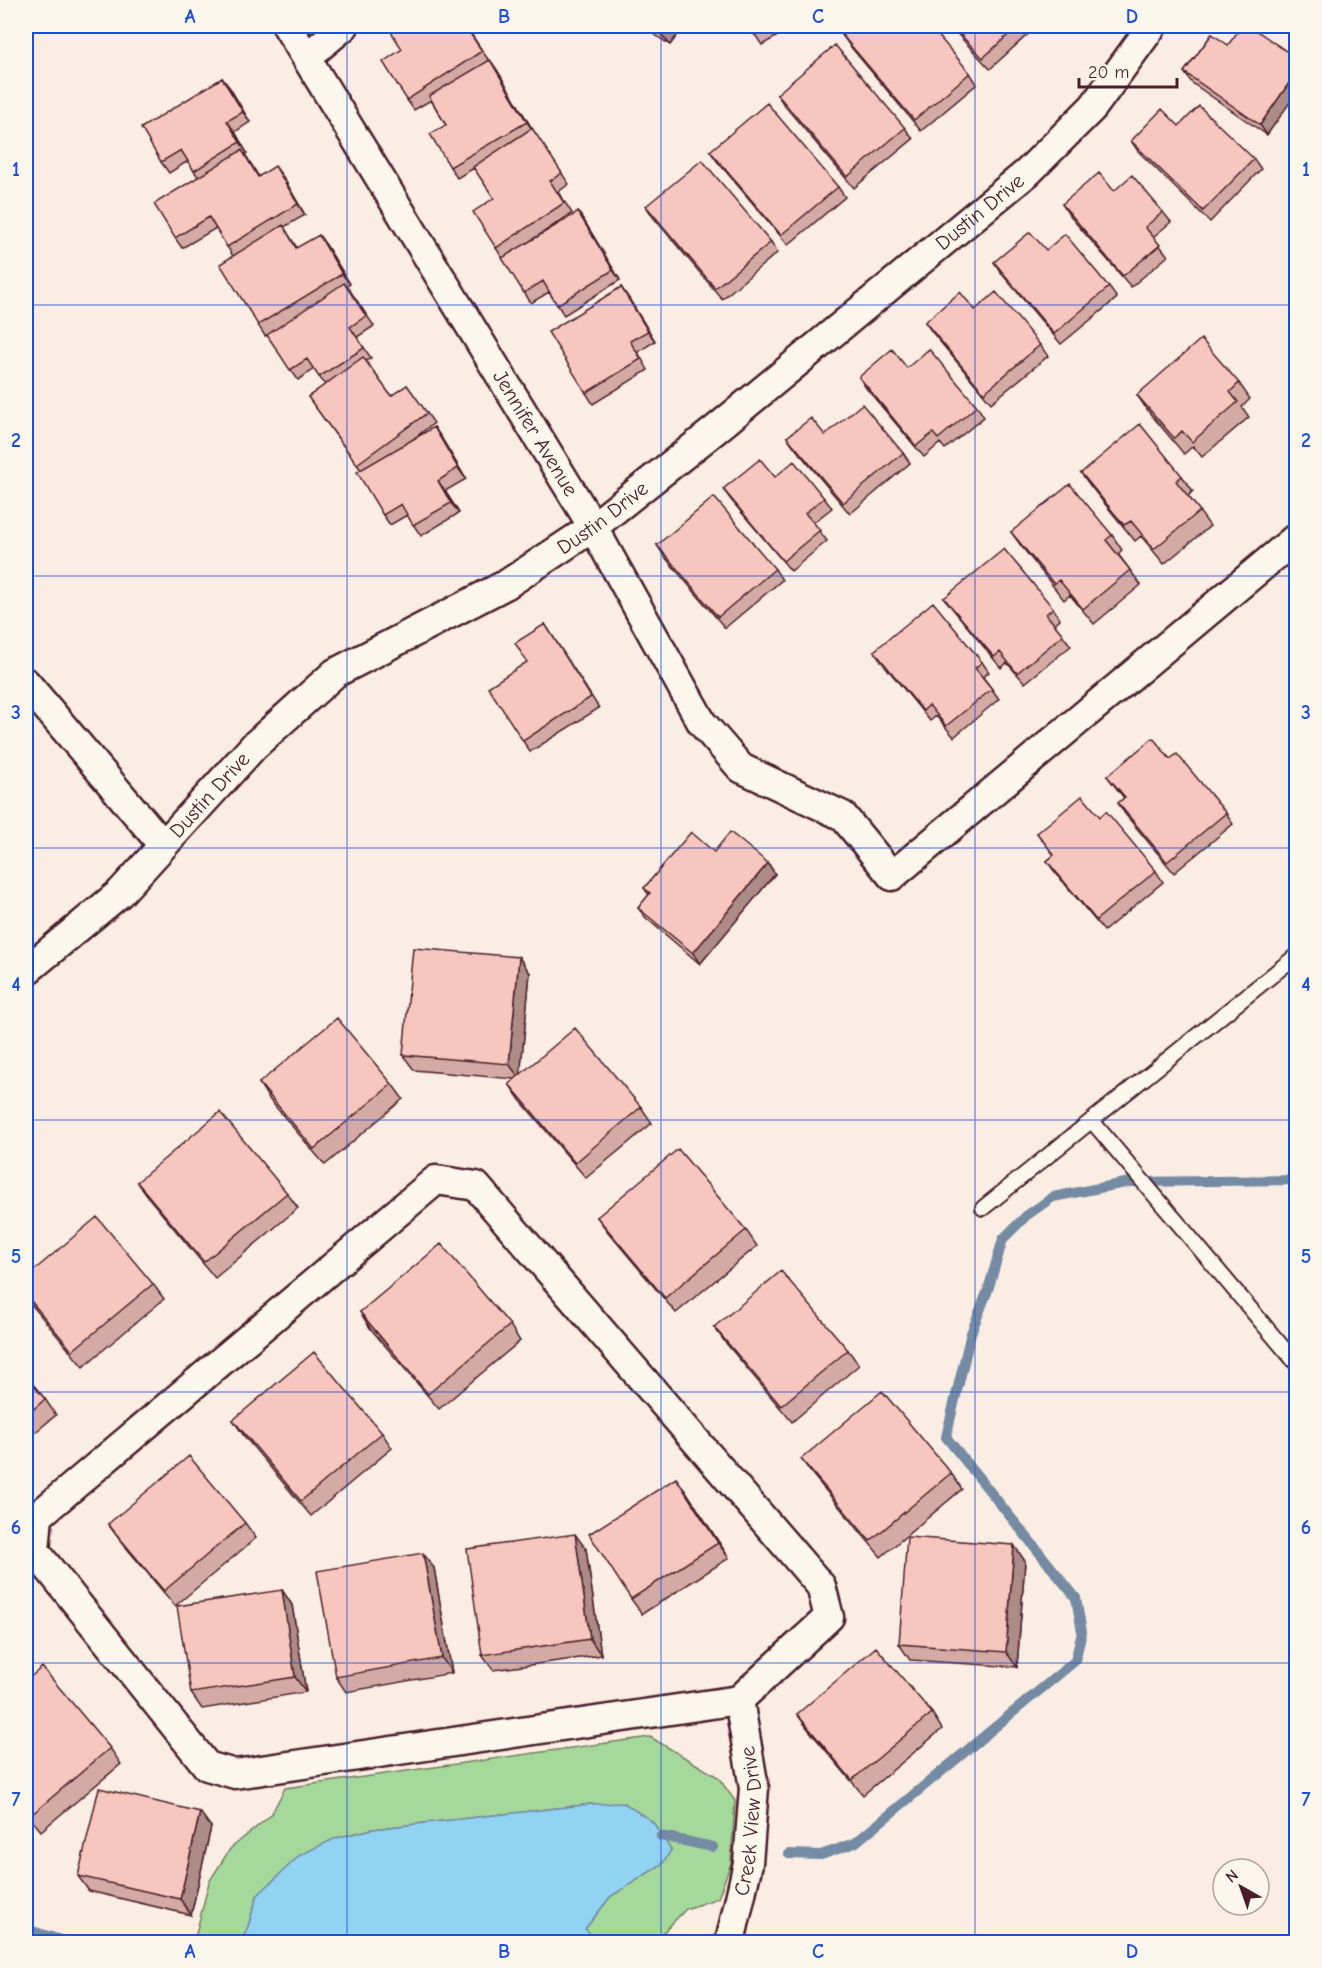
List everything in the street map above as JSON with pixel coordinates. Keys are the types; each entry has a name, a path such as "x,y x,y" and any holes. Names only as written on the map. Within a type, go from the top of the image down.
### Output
{"street":[{"name":"Jennifer Avenue","path":"287,26 308,56 593,527 702,723 741,768 843,816 892,876 1296,538"},
{"path":"308,56 344,26"},
{"name":"Dustin Drive","path":"26,971 120,892 254,746 335,673 507,584 593,527 715,430 1028,172 1093,107 1152,26"},
{"path":"26,683 163,845"},
{"path":"436,1180 476,1186 820,1586 829,1617 740,1700 235,1774 207,1766 34,1551 38,1516 436,1180"},
{"name":"Creek View Drive","path":"730,1942 748,1863 754,1788 740,1700"}],"lane":[{"path":"983,1208 1296,956"},
{"path":"1092,1121 1296,1363"}],"green space":[{"path":"650,1737 718,1777 735,1801 731,1863 718,1898 686,1909 656,1942 601,1942 585,1929 610,1897 662,1864 671,1850 661,1836 592,1804 373,1829 336,1838 257,1896 241,1942 194,1942 209,1882 230,1849 271,1815 285,1788"}],"water":[{"path":"624,1803 653,1822 671,1850 662,1864 610,1897 585,1929 601,1942 241,1942 257,1896 300,1855 336,1838 373,1829 592,1804"}],"building":[{"path":"397,26 465,26 482,51 407,100 383,62 402,49 390,30"},
{"path":"649,26 669,26 662,35"},
{"path":"749,26 770,26 754,35"},
{"path":"854,26 930,26 970,73 914,120 842,35"},
{"path":"952,26 1018,26 983,58"},
{"path":"1242,26 1250,26 1296,58 1296,73 1260,125 1184,72 1212,34 1228,45"},
{"path":"835,45 905,128 847,177 777,94"},
{"path":"490,60 527,122 450,167 430,134 446,125 429,96"},
{"path":"222,78 243,112 227,121 240,142 194,171 181,150 161,162 141,128"},
{"path":"767,103 838,187 781,235 710,151"},
{"path":"1199,106 1254,159 1203,211 1131,141 1162,109 1179,126"},
{"path":"532,128 562,173 550,181 564,203 496,248 473,212 494,198 473,167"},
{"path":"242,150 258,177 275,166 298,204 227,247 209,217 175,238 154,204"},
{"path":"702,160 771,242 715,288 646,206"},
{"path":"1099,173 1114,191 1132,175 1163,212 1145,227 1160,245 1123,276 1062,204"},
{"path":"578,212 613,270 557,305 543,281 524,293 502,258"},
{"path":"283,225 296,248 319,235 342,274 258,325 220,264"},
{"path":"1030,232 1046,250 1065,234 1109,287 1054,334 994,262"},
{"path":"344,283 366,316 350,327 364,348 319,377 307,359 290,370 267,335"},
{"path":"621,287 648,331 630,341 641,359 586,393 548,332"},
{"path":"960,292 975,310 996,292 1040,345 984,393 925,322"},
{"path":"1201,339 1239,383 1230,392 1238,402 1192,442 1182,431 1174,438 1137,395"},
{"path":"892,349 907,368 929,349 977,406 938,439 933,433 916,446 859,377"},
{"path":"363,357 391,396 407,385 427,413 357,464 308,397"},
{"path":"862,404 903,453 843,503 787,437 811,418 825,435"},
{"path":"1140,424 1182,476 1176,481 1200,511 1154,549 1131,521 1124,525 1081,473"},
{"path":"434,427 458,468 438,481 451,503 413,525 401,504 383,515 357,472"},
{"path":"760,459 775,477 794,461 824,498 805,513 820,530 783,561 723,489"},
{"path":"1070,484 1112,535 1106,540 1130,570 1083,609 1059,580 1054,584 1011,532"},
{"path":"714,497 775,569 718,617 657,545"},
{"path":"1004,549 1053,608 1046,614 1063,635 1017,673 1000,652 994,657 944,598"},
{"path":"933,602 982,662 975,668 992,689 946,726 929,705 923,711 874,651"},
{"path":"545,624 591,697 523,741 488,687 527,662 515,643"},
{"path":"1153,738 1170,759 1177,754 1226,813 1167,862 1118,803 1125,797 1107,776"},
{"path":"1082,796 1100,817 1106,811 1156,871 1096,920 1047,861 1054,855 1037,833"},
{"path":"691,832 714,852 730,832 768,863 693,953 638,908 650,893 644,888"},
{"path":"413,948 519,957 509,1064 403,1055"},
{"path":"337,1018 392,1084 314,1149 259,1083"},
{"path":"575,1028 641,1107 575,1163 509,1084"},
{"path":"220,1112 287,1193 204,1262 137,1182"},
{"path":"678,1149 746,1230 665,1298 597,1217"},
{"path":"97,1217 153,1284 72,1351 26,1295 26,1277"},
{"path":"441,1244 510,1325 428,1394 360,1312"},
{"path":"781,1271 848,1350 781,1406 714,1327"},
{"path":"314,1352 382,1433 301,1501 233,1420"},
{"path":"26,1376 45,1399 26,1416"},
{"path":"882,1391 951,1473 870,1541 801,1459"},
{"path":"189,1456 245,1523 164,1591 108,1524"},
{"path":"676,1478 718,1543 631,1599 589,1534"},
{"path":"575,1534 590,1639 482,1655 467,1549"},
{"path":"907,1537 1014,1545 1006,1652 899,1644"},
{"path":"423,1553 442,1658 336,1677 317,1571"},
{"path":"282,1590 295,1677 191,1693 177,1606"},
{"path":"876,1647 932,1713 852,1780 797,1714"},
{"path":"42,1667 110,1748 30,1816 26,1810 26,1681"},
{"path":"99,1788 200,1812 180,1899 78,1876"}],"waterway":[{"path":"789,1854 821,1855 855,1843 1075,1661 1082,1632 1076,1598 946,1437 971,1333 988,1290 1003,1239 1026,1216 1053,1197 1130,1182 1296,1180"},
{"path":"661,1836 713,1847"},
{"path":"26,1929 67,1942"}]}
